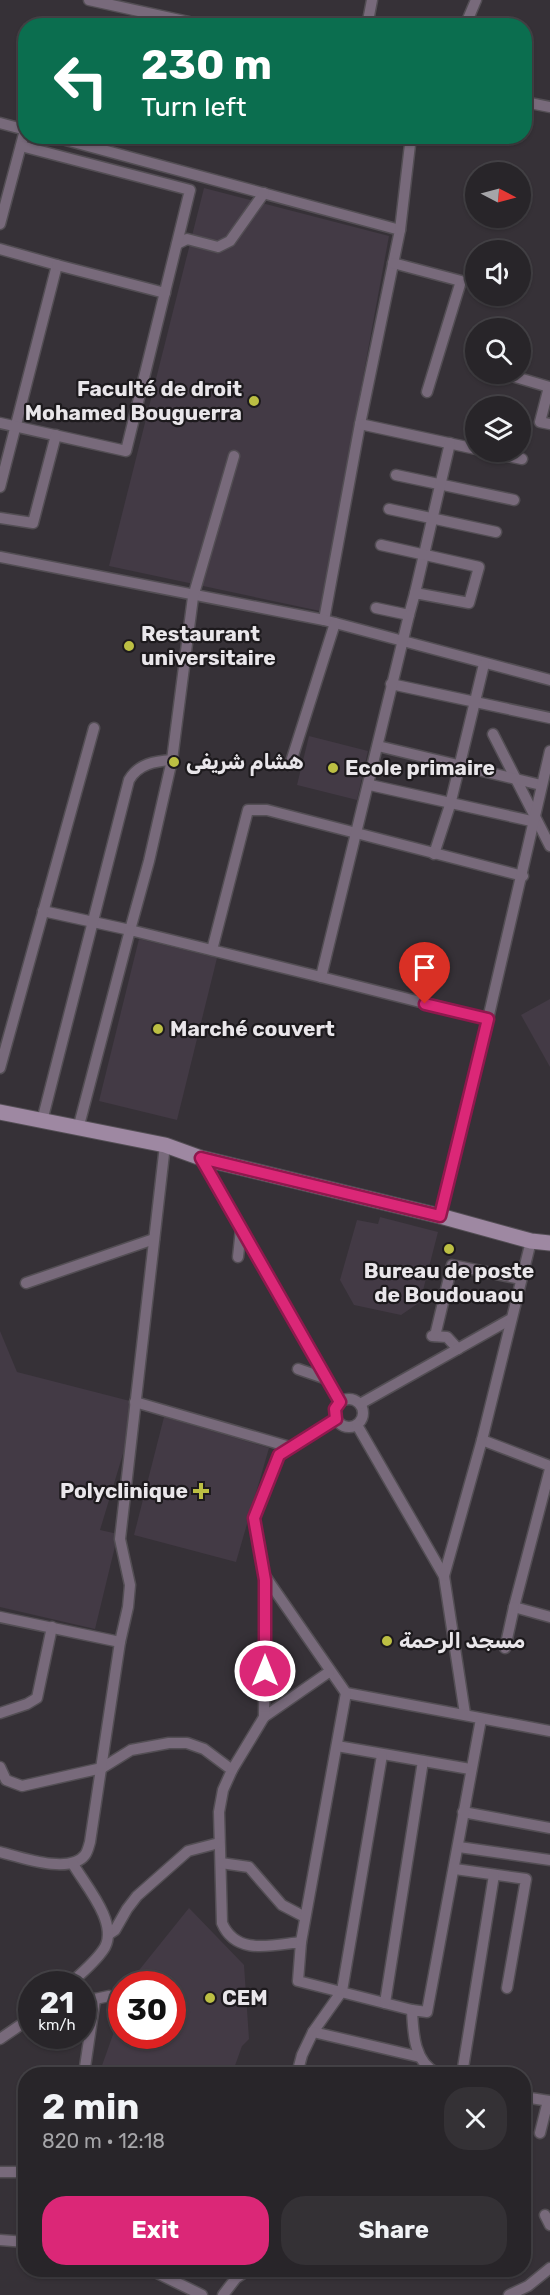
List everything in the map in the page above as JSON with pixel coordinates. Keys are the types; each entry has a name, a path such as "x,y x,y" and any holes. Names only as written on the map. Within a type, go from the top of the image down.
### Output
{"main road":[{"path":"0,1112 165,1145 201,1158 440,1216 531,1241 550,1243"}],"street":[{"path":"89,0 171,18"},
{"path":"369,18 372,0"},
{"path":"468,18 476,0"},
{"path":"532,103 550,107"},
{"path":"0,123 18,128"},
{"path":"81,144 400,230"},
{"path":"324,620 360,424 400,230 410,144"},
{"path":"0,224 21,146 190,190 126,451 0,423"},
{"path":"177,244 187,239 218,247 230,240 264,193"},
{"path":"0,249 165,293"},
{"path":"393,263 461,281 427,392"},
{"path":"0,487 57,266"},
{"path":"531,382 549,387 540,422 550,424"},
{"path":"360,424 465,446"},
{"path":"0,518 33,523 56,435"},
{"path":"321,977 370,785 401,641 425,554 450,443"},
{"path":"78,1129 149,861 171,760 194,597 234,456"},
{"path":"396,475 514,500"},
{"path":"389,509 495,532"},
{"path":"381,545 479,567 469,603 415,593"},
{"path":"0,557 194,597 324,620 550,680"},
{"path":"376,608 409,615"},
{"path":"290,765 335,623"},
{"path":"434,854 450,805 484,664"},
{"path":"391,684 475,700 550,718"},
{"path":"0,1068 94,728"},
{"path":"493,734 514,780 550,846"},
{"path":"378,746 541,786"},
{"path":"440,1216 536,822 541,786 550,751"},
{"path":"42,1121 129,780 134,771 145,765 171,760"},
{"path":"370,785 450,805 536,822"},
{"path":"212,950 248,810 267,810 523,876"},
{"path":"43,911 130,930 488,1019"},
{"path":"0,1852 48,1863 73,1864 85,1855 90,1842 120,1641 128,1607 130,1585 120,1539 165,1145"},
{"path":"201,1158 340,1402"},
{"path":"238,1257 241,1228"},
{"path":"27,1283 154,1239"},
{"path":"444,1576 482,1440 509,1320 531,1241"},
{"path":"458,1349 447,1337 433,1336 452,1265 521,1279"},
{"path":"360,1404 509,1320"},
{"path":"298,1368 327,1379"},
{"path":"353,1399 360,1404 363,1413 357,1425 343,1426 336,1419 335,1409 340,1402 353,1399"},
{"path":"135,1402 290,1447"},
{"path":"264,1717 264,1576 254,1518 279,1455 336,1419"},
{"path":"357,1425 444,1576 465,1714"},
{"path":"482,1440 550,1468 505,1648"},
{"path":"264,1576 329,1672 346,1693 550,1731"},
{"path":"514,1607 550,1617"},
{"path":"0,1617 120,1641"},
{"path":"0,1713 27,1704 37,1698 52,1627"},
{"path":"301,1942 256,1947 240,1944 226,1934 222,1923 220,1801 232,1770 264,1717 329,1672"},
{"path":"346,1693 303,1916 298,1981 412,2010 427,2012 481,1719"},
{"path":"0,1767 6,1780 22,1786 102,1768 131,1750 148,1745 186,1743 204,1749 232,1770"},
{"path":"337,1746 470,1769"},
{"path":"299,2067 302,2055 314,2032 342,1991 382,1755"},
{"path":"385,2003 423,1761"},
{"path":"463,1812 550,1828"},
{"path":"109,1934 115,1930 137,1896 188,1851 219,1843"},
{"path":"459,1847 550,1860"},
{"path":"221,1863 249,1868 282,1905 303,1916"},
{"path":"73,1864 103,1915 109,1934 104,1950 83,1971"},
{"path":"455,1869 526,1879 507,1988"},
{"path":"463,2067 494,1875"},
{"path":"412,2010 413,2031 420,2057 426,2067"},
{"path":"0,2039 18,2027"},
{"path":"314,2032 420,2057"},
{"path":"85,2067 88,2049"},
{"path":"531,2098 549,2101 540,2133"},
{"path":"0,2172 18,2172"},
{"path":"0,2240 18,2241"},
{"path":"509,2295 528,2286 550,2268"},
{"path":"165,2277 202,2295"},
{"path":"223,2295 238,2277"}],"shaded area":[{"name":"Faculté de droit Mohamed Bouguerra","path":"204,188 389,236 320,611 109,566"},
{"name":"Ecole primaire","path":"309,736 368,751 357,800 297,785"},
{"name":"Marché couvert","path":"139,939 217,958 177,1120 99,1101"},
{"path":"550,999 550,1067 521,1015"},
{"path":"380,1217 438,1232 420,1302 401,1315 354,1305 340,1280 357,1220 378,1224"},
{"path":"0,1331 17,1372 130,1401 132,1424 100,1530 118,1534 95,1629 0,1607"},
{"name":"Polyclinique","path":"164,1417 269,1448 236,1562 134,1535"},
{"name":"CEM","path":"189,1908 244,1965 249,2039 242,2046 234,2067 101,2067 108,2049 186,2049 186,1971 138,1971"}],"place":[{"name":"Faculté de droit Mohamed Bouguerra","path":"254,401"},
{"name":"Restaurant universitaire","path":"129,646"},
{"name":"هشام شريفى","path":"174,762"},
{"name":"Ecole primaire","path":"333,768"},
{"name":"Marché couvert","path":"158,1029"},
{"name":"Bureau de poste de Boudouaou","path":"449,1249"},
{"name":"Polyclinique","path":"201,1491"},
{"name":"مسجد الرحمة","path":"387,1641"},
{"name":"CEM","path":"210,1998"}],"route":[{"path":"265,1671 265,1580 254,1518 279,1455 309,1433 336,1419 335,1409 340,1402 201,1158 440,1216 488,1019 425,1004"}]}
